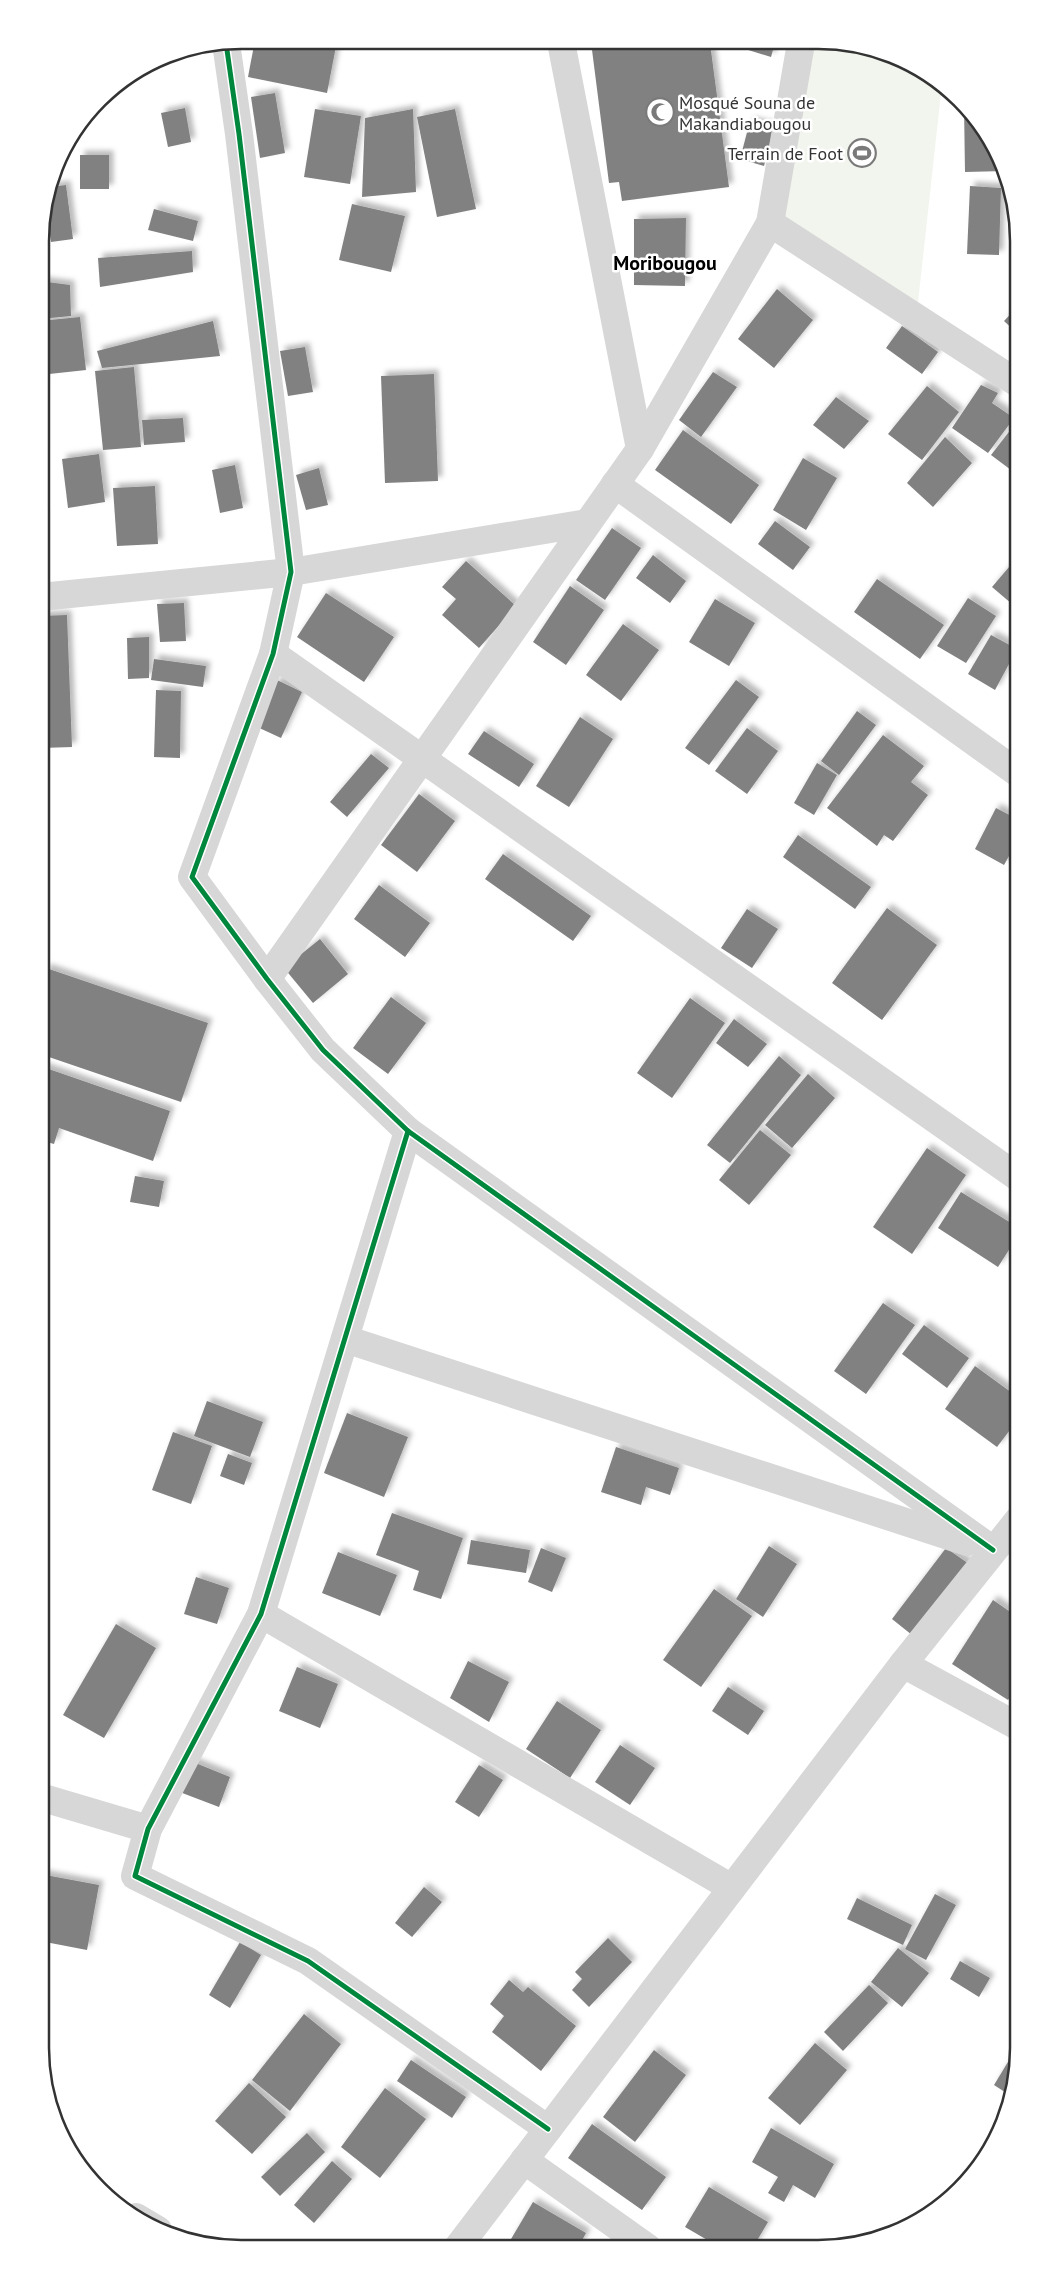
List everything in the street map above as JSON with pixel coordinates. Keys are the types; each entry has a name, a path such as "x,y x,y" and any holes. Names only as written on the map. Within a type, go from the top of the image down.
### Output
{"street":[{"path":"227,49 239,134 291,572 273,654 192,877 323,1050 408,1132 993,1550"},
{"path":"562,49 640,449"},
{"path":"267,978 640,449 770,223 800,49"},
{"path":"770,223 1010,378"},
{"path":"615,484 1010,768"},
{"path":"49,596 291,572 587,523"},
{"path":"273,654 1010,1172"},
{"path":"408,1132 261,1614 148,1829 135,1876 308,1961 548,2129"},
{"path":"345,1339 993,1550"},
{"path":"463,2240 903,1664 1010,1530"},
{"path":"261,1614 732,1888"},
{"path":"903,1664 1010,1722"},
{"path":"49,1800 148,1829"},
{"path":"524,2160 637,2240"}],"shaded area":[{"name":"Terrain de Foot","path":"808,49 843,50 868,55 892,63 925,81 941,93 918,302 777,221"}],"building":[{"path":"253,49 335,49 327,93 248,77"},
{"name":"Mosqué Souna de Makandiabougou","path":"592,49 711,49 729,187 622,201 619,182 609,183"},
{"path":"745,49 773,49 771,57"},
{"path":"275,93 285,153 260,158 251,97"},
{"path":"185,108 191,142 168,147 161,113"},
{"path":"315,109 361,116 350,184 304,177"},
{"path":"413,109 416,192 362,197 365,118"},
{"path":"455,109 476,209 437,217 417,117"},
{"path":"964,115 978,134 997,171 965,172"},
{"path":"750,121 774,127 764,166 740,159"},
{"path":"80,155 109,155 109,189 80,189"},
{"path":"66,185 73,239 51,242 50,216 57,186"},
{"path":"970,186 1001,188 999,255 967,254"},
{"path":"352,204 405,216 391,272 339,260"},
{"path":"154,209 198,221 193,241 148,230"},
{"path":"686,218 685,286 634,285 634,219"},
{"path":"192,251 193,272 100,287 98,258"},
{"path":"49,282 70,285 71,316 49,318"},
{"path":"777,289 813,320 774,368 738,339"},
{"path":"1010,315 1010,327 1004,321"},
{"path":"80,317 86,370 49,374 49,320"},
{"path":"213,321 220,356 102,368 97,351"},
{"path":"902,326 938,352 922,374 886,348"},
{"path":"305,347 313,392 288,396 280,351"},
{"path":"134,367 141,447 103,450 95,371"},
{"path":"713,372 737,387 701,437 679,420"},
{"path":"434,374 438,481 385,483 381,376"},
{"path":"981,385 998,393 992,403 1010,415 1010,423 988,453 952,428"},
{"path":"927,386 959,412 922,460 888,434"},
{"path":"836,397 869,421 844,449 813,425"},
{"path":"183,418 185,442 144,445 142,420"},
{"path":"683,430 759,485 731,524 655,470"},
{"path":"1010,431 1010,469 991,455"},
{"path":"945,437 972,463 933,507 907,483"},
{"path":"99,454 105,502 68,508 62,459"},
{"path":"803,458 837,478 806,530 773,510"},
{"path":"235,465 243,508 220,513 212,470"},
{"path":"319,468 328,505 306,510 296,475"},
{"path":"155,486 158,544 117,546 113,488"},
{"path":"775,521 810,547 793,570 758,544"},
{"path":"612,528 641,548 605,600 576,580"},
{"path":"653,555 686,581 670,603 636,578"},
{"path":"466,561 516,606 479,648 442,615 456,599 442,587"},
{"path":"1010,566 1010,602 992,587"},
{"path":"877,579 944,625 920,659 854,612"},
{"path":"570,586 604,610 566,665 533,642"},
{"path":"326,593 394,637 364,682 297,637"},
{"path":"968,598 996,616 966,663 937,646"},
{"path":"715,599 755,623 729,666 689,642"},
{"path":"184,603 186,641 160,642 157,604"},
{"path":"67,615 72,747 49,748 49,616"},
{"path":"623,624 659,650 621,701 586,675"},
{"path":"991,635 1010,645 1010,662 995,690 968,674"},
{"path":"149,637 149,678 128,679 127,638"},
{"path":"154,659 206,666 203,687 151,680"},
{"path":"277,680 302,692 281,738 255,726"},
{"path":"736,680 759,697 709,765 685,748"},
{"path":"156,690 181,691 180,758 154,757"},
{"path":"857,711 876,725 839,775 821,761"},
{"path":"580,717 613,739 569,807 536,786"},
{"path":"747,728 778,751 747,794 715,771"},
{"path":"484,731 534,764 519,787 468,754"},
{"path":"883,735 924,766 911,782 928,795 893,841 884,835 877,846 827,808"},
{"path":"371,754 389,768 347,817 330,802"},
{"path":"817,763 837,775 814,815 794,803"},
{"path":"419,794 455,821 417,872 381,845"},
{"path":"996,808 1010,815 1010,854 1004,865 975,849"},
{"path":"798,835 871,887 855,909 783,857"},
{"path":"503,854 591,916 573,941 485,879"},
{"path":"379,885 430,923 405,957 354,919"},
{"path":"887,908 937,945 882,1020 832,983"},
{"path":"747,909 778,929 752,968 721,948"},
{"path":"320,939 348,974 313,1003 284,968"},
{"path":"49,969 208,1023 181,1102 49,1057"},
{"path":"391,997 426,1023 388,1074 353,1048"},
{"path":"690,998 725,1023 672,1098 637,1073"},
{"path":"734,1019 767,1044 748,1067 716,1043"},
{"path":"779,1056 801,1075 730,1163 707,1145"},
{"path":"49,1069 170,1111 153,1161 59,1128 54,1144 49,1143"},
{"path":"808,1074 835,1098 792,1148 765,1125"},
{"path":"760,1130 791,1155 749,1205 719,1180"},
{"path":"927,1148 966,1175 912,1254 873,1227"},
{"path":"135,1176 164,1181 159,1207 130,1202"},
{"path":"961,1192 1010,1222 1010,1248 998,1267 938,1228"},
{"path":"883,1303 915,1325 866,1394 834,1371"},
{"path":"924,1325 969,1358 947,1388 902,1354"},
{"path":"975,1366 1010,1391 1010,1430 997,1447 945,1409"},
{"path":"207,1401 263,1422 250,1457 194,1436"},
{"path":"347,1413 408,1437 384,1497 324,1473"},
{"path":"173,1432 212,1446 191,1504 152,1490"},
{"path":"616,1447 679,1468 670,1495 646,1487 641,1505 601,1492"},
{"path":"228,1454 252,1463 244,1485 220,1476"},
{"path":"392,1513 463,1538 441,1599 413,1590 419,1571 376,1555"},
{"path":"471,1540 530,1550 526,1573 467,1564"},
{"path":"769,1546 797,1564 763,1617 736,1599"},
{"path":"541,1548 566,1558 552,1592 528,1582"},
{"path":"946,1548 969,1564 912,1635 892,1619"},
{"path":"338,1552 397,1575 380,1616 322,1593"},
{"path":"196,1577 229,1588 217,1624 184,1614"},
{"path":"714,1589 752,1616 701,1687 663,1660"},
{"path":"993,1600 1010,1612 1010,1697 1008,1700 952,1664"},
{"path":"116,1624 156,1648 104,1738 63,1715"},
{"path":"468,1661 509,1682 489,1722 450,1698"},
{"path":"297,1667 338,1684 320,1728 279,1711"},
{"path":"728,1687 764,1711 748,1735 712,1711"},
{"path":"557,1701 601,1730 570,1778 526,1749"},
{"path":"620,1745 655,1768 630,1805 595,1782"},
{"path":"188,1760 230,1777 219,1807 177,1791"},
{"path":"479,1765 503,1780 479,1817 455,1802"},
{"path":"49,1876 99,1885 87,1950 49,1943"},
{"path":"424,1887 442,1902 412,1937 395,1923"},
{"path":"935,1894 956,1905 926,1960 905,1949"},
{"path":"857,1898 912,1925 903,1945 847,1919"},
{"path":"608,1938 632,1962 589,2007 572,1990 582,1979 575,1972"},
{"path":"240,1942 261,1955 230,2008 209,1995"},
{"path":"898,1948 929,1973 902,2007 871,1982"},
{"path":"960,1961 990,1978 979,1997 950,1979"},
{"path":"509,1980 523,1992 528,1987 576,2026 541,2071 492,2032 504,2016 490,2004"},
{"path":"869,1985 888,2003 843,2051 824,2032"},
{"path":"304,2014 341,2044 290,2111 252,2080"},
{"path":"815,2043 847,2070 800,2125 768,2098"},
{"path":"654,2050 686,2075 635,2142 603,2117"},
{"path":"1010,2059 1005,2092 994,2085"},
{"path":"411,2060 466,2097 452,2118 397,2081"},
{"path":"249,2083 286,2117 252,2154 215,2121"},
{"path":"385,2088 426,2119 380,2178 341,2147"},
{"path":"592,2124 666,2177 642,2210 568,2158"},
{"path":"771,2128 834,2164 815,2198 793,2185 784,2202 768,2193 778,2177 752,2162"},
{"path":"307,2133 325,2152 280,2196 261,2177"},
{"path":"332,2161 352,2179 314,2223 294,2205"},
{"path":"709,2187 768,2222 757,2240 707,2240 685,2227"},
{"path":"533,2202 586,2233 582,2240 511,2239"}],"cycle path":[{"path":"227,49 239,134 291,572 273,654 192,877 267,979 323,1050 408,1131 993,1550"},
{"path":"408,1131 261,1614 148,1829 135,1876 308,1961 548,2129"}],"place":[{"name":"Mosqué Souna de Makandiabougou","path":"660,112"},
{"name":"Terrain de Foot","path":"862,153"}],"district":[{"name":"Moribougou","path":"665,263"}]}
